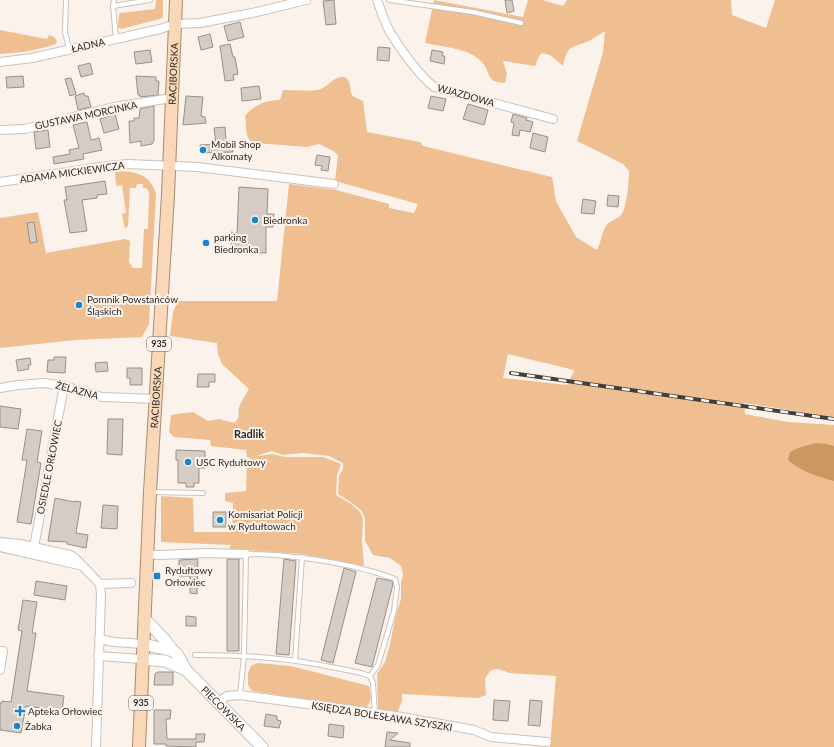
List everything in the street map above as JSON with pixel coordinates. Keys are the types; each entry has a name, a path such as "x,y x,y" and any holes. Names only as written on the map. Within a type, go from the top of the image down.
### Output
{"main road":[{"name":"RACIBORSKA","path":"140,747 142,659 150,492 169,167 176,0"}],"street":[{"path":"175,24 200,22 245,15 306,0"},
{"name":"WJAZDOWA","path":"377,0 389,31 401,50 434,87 553,119"},
{"name":"ŁADNA","path":"0,62 32,58 70,50 160,29 175,24"},
{"name":"GUSTAWA MORCINKA","path":"0,130 25,129 114,107 172,98"},
{"name":"ADAMA MICKIEWICZA","path":"0,182 128,164 197,168 334,184"},
{"name":"ŻELAZNA","path":"0,388 34,383 64,386 102,397 156,399"},
{"name":"OSIEDLE ORŁOWIEC","path":"33,550 64,386"},
{"path":"0,542 33,550 70,555 75,558 100,584 101,595 96,747"},
{"path":"0,547 18,552 33,550"},
{"path":"148,554 246,554"},
{"path":"100,584 131,583"},
{"name":"PIECOWSKA","path":"144,618 177,654 186,670 262,747"},
{"path":"99,639 114,642 143,644 173,651"},
{"path":"0,651 3,651 0,670"},
{"path":"98,656 142,659"},
{"name":"PIECOWSKA","path":"142,659 165,661 186,670"},
{"name":"KSIĘDZA BOLESŁAWA SZYSZKI","path":"218,702 227,696 240,695 375,713 474,730 491,737 547,742"}],"lane":[{"path":"66,0 65,32 70,50"},
{"path":"114,0 113,6 116,39"},
{"path":"113,6 150,0"},
{"path":"389,0 473,12 521,23"},
{"path":"150,492 203,493"},
{"path":"240,695 244,656 246,554 269,554 302,557 396,578 397,587 394,611 378,665 370,676"},
{"path":"295,661 302,557"},
{"path":"195,655 244,656 295,661 361,673 370,676 373,683 375,713"}],"shaded area":[{"path":"156,0 163,0 163,17 121,29 118,27 120,13 155,9"},
{"path":"434,0 523,17 528,0 542,0 563,6 567,0 731,0 732,15 766,28 775,0 834,0 834,417 744,403 745,414 788,422 834,425 834,747 550,747 556,676 510,673 498,669 491,670 485,678 486,695 478,698 402,694 402,701 398,711 378,710 377,674 385,662 390,644 395,618 401,599 401,583 403,574 401,566 390,558 373,555 365,541 365,519 362,511 338,494 339,476 343,469 343,463 329,456 303,453 283,455 272,451 253,457 272,454 285,457 323,457 341,464 337,475 336,495 351,504 360,512 363,519 362,540 364,566 302,554 229,549 231,545 161,542 161,496 193,498 194,532 232,532 233,503 225,501 225,493 246,491 247,459 252,458 247,457 246,450 211,446 210,440 174,437 169,432 171,415 193,412 208,421 219,419 234,423 238,419 240,405 249,389 222,364 218,354 217,343 170,336 173,312 178,301 277,301 289,184 336,190 389,204 389,208 414,213 418,204 335,181 338,155 319,144 307,147 253,143 248,138 245,116 256,106 265,102 280,100 283,90 318,90 336,78 343,77 349,82 352,95 363,101 367,132 420,142 423,146 552,177 556,201 576,237 597,250 606,226 621,215 625,206 629,171 623,164 577,141 603,52 605,31 589,41 571,48 566,54 563,66 550,55 542,53 539,56 535,66 503,61 507,74 505,83 494,81 489,76 481,61 469,53 425,43","holes":["508,354 574,370 567,385 503,378"]},
{"path":"0,30 47,39 49,35 54,37 57,41 56,44 42,48 0,54"},
{"path":"115,171 141,175 154,187 156,194 149,324 142,337 75,340 0,348 0,218 38,212 46,253 125,239 130,241 129,262 133,268 142,268 144,229 148,229 149,192 146,188 143,188 143,184 137,184 136,188 130,188 128,226 125,229 122,214 126,213 122,185 116,186"},
{"path":"816,443 834,446 834,481 810,473 788,460 790,452"},
{"path":"258,663 291,666 369,686 371,694 370,702 367,707 351,706 252,691 248,685 248,673 251,666"}],"building":[{"path":"334,0 336,24 326,25 323,1"},
{"path":"505,0 512,0 514,11 507,13"},
{"path":"240,22 244,37 228,41 224,26"},
{"path":"210,34 213,47 201,50 198,37"},
{"path":"230,44 233,57 235,57 238,74 233,75 234,80 225,81 220,46"},
{"path":"378,47 390,48 389,61 377,60"},
{"path":"150,50 152,62 136,64 134,52"},
{"path":"432,50 443,52 442,56 445,56 444,64 430,61"},
{"path":"90,63 93,74 81,77 78,66"},
{"path":"23,76 24,87 7,88 6,77"},
{"path":"136,76 156,77 156,81 159,81 158,95 140,97 140,95 138,95"},
{"path":"71,78 76,94 70,96 65,79"},
{"path":"259,86 261,99 242,101 241,88"},
{"path":"84,93 85,96 88,96 91,107 78,110 75,96"},
{"path":"186,96 203,97 201,116 205,117 206,123 183,125"},
{"path":"431,96 446,99 443,111 428,108"},
{"path":"468,104 488,110 484,125 463,119"},
{"path":"154,106 154,141 152,144 141,146 141,141 130,143 129,121 134,121 134,118 139,118 140,109"},
{"path":"115,114 119,129 104,133 100,119"},
{"path":"513,114 527,118 526,120 533,122 530,132 520,130 519,136 512,135 514,123 511,122"},
{"path":"87,122 91,140 99,138 102,150 83,154 84,159 54,164 53,157 70,154 69,150 79,148 73,125"},
{"path":"225,127 226,141 232,141 233,152 201,153 200,145 216,144 214,128"},
{"path":"48,130 50,147 36,149 34,132"},
{"path":"533,133 548,137 545,152 530,148"},
{"path":"317,155 330,157 328,171 321,170 322,166 315,165"},
{"path":"105,181 107,194 97,195 97,198 82,200 87,231 70,233 64,200 67,200 65,187"},
{"name":"Biedronka","path":"239,187 268,189 267,214 274,214 273,227 266,227 266,253 231,252 231,232 237,233"},
{"path":"608,195 619,196 618,207 607,206"},
{"path":"583,199 596,201 594,214 581,213"},
{"path":"34,222 37,242 30,243 27,223"},
{"path":"54,357 66,357 65,373 47,372 48,360 54,360"},
{"path":"30,358 31,365 28,365 29,369 18,371 16,360"},
{"path":"107,362 108,371 96,372 95,363"},
{"path":"127,368 142,368 142,385 130,385 130,378 127,378"},
{"path":"198,374 215,374 215,382 209,382 209,387 197,387"},
{"path":"0,406 21,409 18,429 0,427"},
{"path":"108,419 123,419 122,455 107,454"},
{"path":"27,429 42,431 37,462 41,463 31,524 17,522 27,460 22,460"},
{"path":"176,450 205,451 205,468 199,468 199,483 194,483 194,487 186,487 186,483 178,483 178,460 176,460"},
{"path":"55,498 81,502 76,533 88,535 86,548 67,544 67,542 48,541"},
{"path":"103,505 118,506 117,529 101,528"},
{"name":"Komisariat Policji w Rydułtowach","path":"213,512 226,512 226,527 213,527"},
{"path":"198,559 197,594 190,593 190,576 179,576 179,560"},
{"path":"227,559 239,559 239,651 227,651"},
{"path":"284,559 296,561 289,655 276,654"},
{"path":"344,568 356,572 333,663 321,660"},
{"path":"377,578 392,581 393,584 372,667 355,663"},
{"path":"36,581 67,586 65,600 34,595"},
{"path":"23,600 37,602 32,633 36,633 27,691 64,696 62,711 26,706 21,733 0,730 0,703 2,703 2,701 11,702 22,631 18,630"},
{"path":"186,616 196,617 196,626 186,626"},
{"path":"157,672 173,672 173,685 154,685 155,674"},
{"path":"494,700 510,701 508,721 493,720"},
{"path":"530,700 542,701 540,726 528,725"},
{"path":"154,710 171,710 170,719 166,719 167,739 196,739 196,734 205,734 204,742 196,742 196,747 154,744"},
{"path":"266,714 277,716 277,720 281,721 279,728 264,726"},
{"path":"329,724 344,726 343,738 328,736"},
{"path":"387,732 398,733 390,740 410,743 410,747 385,747"}],"railway":[{"path":"511,373 834,419"}],"place":[{"name":"Mobil Shop Alkomaty","path":"203,150"},
{"name":"Biedronka","path":"255,220"},
{"name":"parking Biedronka","path":"206,243"},
{"name":"Pomnik Powstańców Śląskich","path":"79,305"},
{"name":"USC Rydułtowy","path":"188,462"},
{"name":"Komisariat Policji w Rydułtowach","path":"220,520"},
{"name":"Rydułtowy Orłowiec","path":"157,576"},
{"name":"Apteka Orłowiec","path":"20,711"},
{"name":"Żabka","path":"17,726"}],"district":[{"name":"Radlik","path":"249,434"}]}
